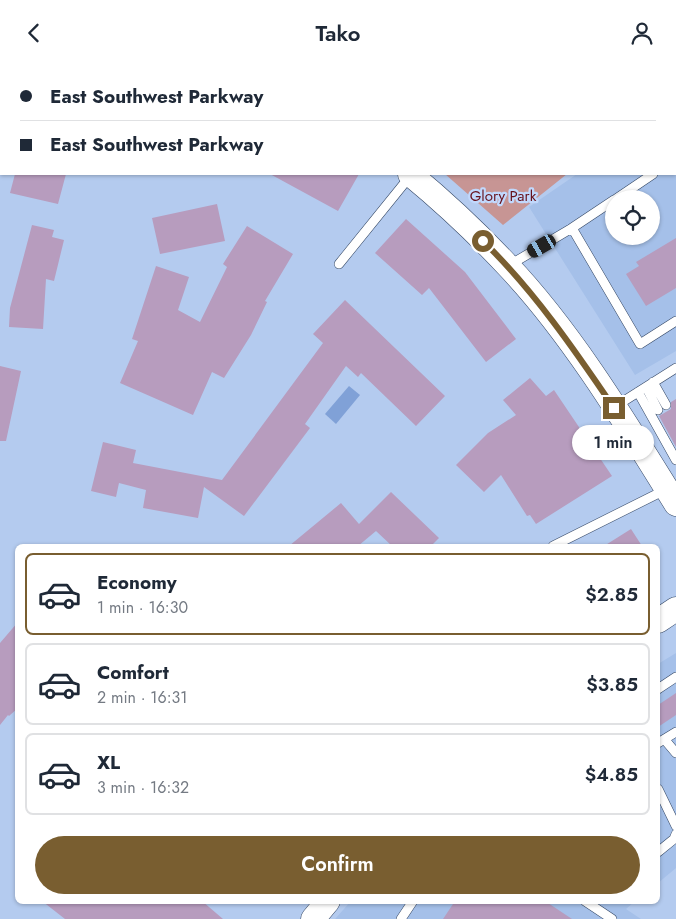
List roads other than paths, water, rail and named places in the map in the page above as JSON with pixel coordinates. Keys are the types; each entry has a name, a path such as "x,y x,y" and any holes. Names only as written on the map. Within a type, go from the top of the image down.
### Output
{"street":[{"path":"411,175 433,193 508,266 570,342 673,493"},
{"path":"660,620 676,609"},
{"path":"313,919 326,904"}],"lane":[{"path":"340,263 411,175"},
{"path":"630,190 652,175"},
{"path":"508,266 605,207"},
{"path":"572,228 640,343 676,321"},
{"path":"614,408 676,368"},
{"path":"646,387 662,408"},
{"path":"646,387 676,460"},
{"path":"558,544 673,493"},
{"path":"660,688 676,677"},
{"path":"676,732 661,741 676,753"},
{"path":"660,793 676,826"},
{"path":"660,850 674,839 676,834"},
{"path":"401,919 411,904"},
{"path":"590,904 612,919"}],"park label":[{"name":"Glory Park","path":"503,196"}]}
